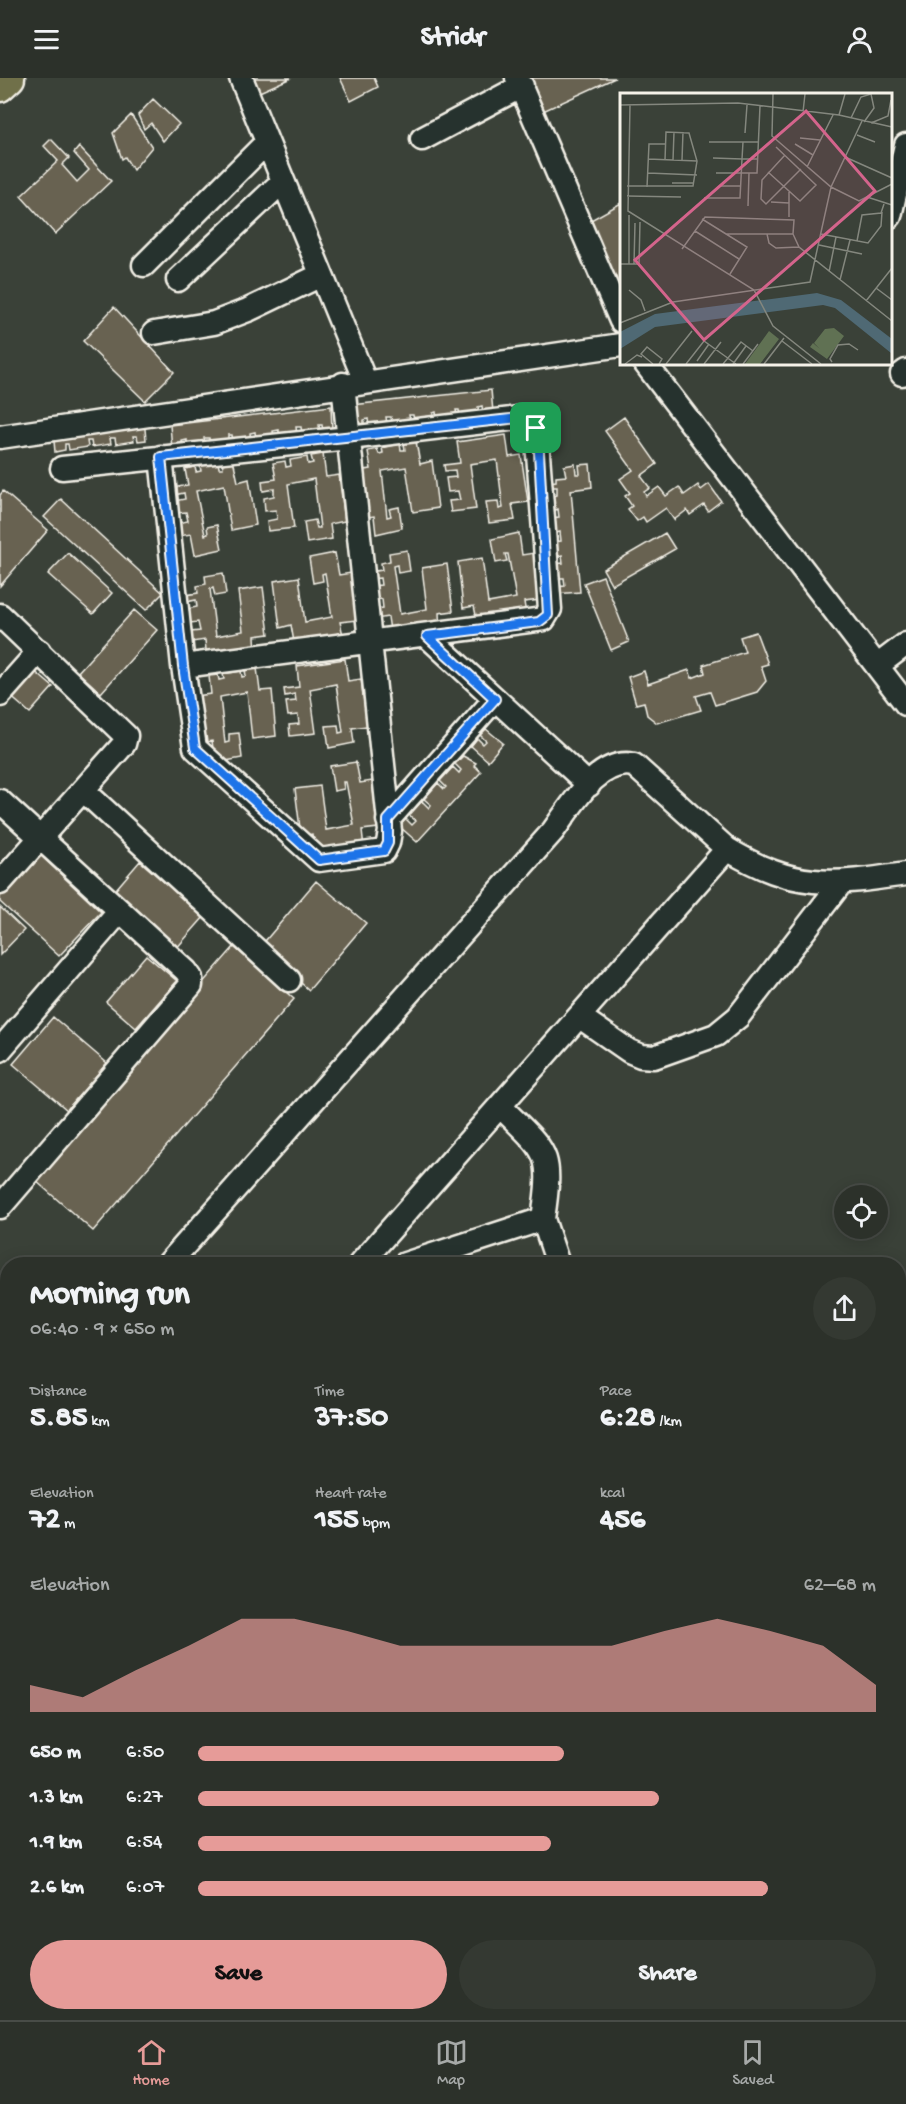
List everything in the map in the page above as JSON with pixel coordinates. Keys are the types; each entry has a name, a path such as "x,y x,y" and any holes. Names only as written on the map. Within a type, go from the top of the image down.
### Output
{"main road":[{"path":"0,87 10,78"}],"street":[{"path":"161,457 183,666 195,748 319,860 384,851 388,843 388,820 349,438 354,383 321,275 241,78"},
{"path":"422,139 519,80 620,319"},
{"path":"144,265 267,142"},
{"path":"891,212 905,156"},
{"path":"178,280 283,181"},
{"path":"154,333 214,323 248,310 321,275"},
{"path":"0,436 620,345"},
{"path":"646,364 906,704"},
{"path":"62,468 519,418 531,422 538,434 548,615 539,622 183,666"},
{"path":"0,615 126,736 124,744 0,882"},
{"path":"427,636 589,785"},
{"path":"877,666 906,644"},
{"path":"0,695 39,651"},
{"path":"388,820 495,699"},
{"path":"174,1257 552,831 589,785 608,768 624,763 634,765 727,849 756,867 781,876 809,882 841,883 906,874"},
{"path":"83,790 289,980"},
{"path":"0,801 191,978 191,985 0,1207"},
{"path":"366,1257 727,849"},
{"path":"580,1017 629,1051 641,1056 654,1057 716,1035 738,1017 841,883"},
{"path":"0,1050 120,911"},
{"path":"500,1106 540,1146 547,1159 549,1176 543,1219 556,1257"},
{"path":"426,1257 543,1219"}],"building":[{"path":"248,78 291,78 255,94"},
{"path":"340,78 374,78 378,87 351,101"},
{"path":"529,78 615,78 541,112"},
{"path":"153,99 179,124 163,141 151,123 144,129 138,115"},
{"path":"131,115 152,147 133,170 125,157 122,159 113,133"},
{"path":"51,139 69,158 62,165 77,182 89,170 74,153 79,147 111,181 55,234 21,196 58,161 44,146"},
{"path":"620,204 620,293 582,225"},
{"path":"114,307 174,372 145,401 83,341"},
{"path":"491,390 493,412 483,413 482,406 478,407 479,414 460,416 459,410 456,410 457,416 437,419 436,412 433,413 433,419 414,421 413,415 409,415 410,422 392,424 391,417 386,417 387,424 369,426 368,419 364,420 364,427 355,428 352,405"},
{"path":"331,406 332,430 323,432 322,425 319,425 320,432 302,434 301,427 296,427 297,435 279,437 279,430 273,431 274,438 256,440 255,432 250,433 251,441 233,443 232,435 228,435 228,443 210,445 209,438 204,438 205,445 187,447 187,440 182,441 182,448 172,449 170,425"},
{"path":"624,417 657,464 641,476 650,488 644,492 646,496 659,487 666,496 679,487 684,495 698,485 701,490 709,484 721,501 708,511 704,505 690,515 687,510 674,520 666,508 646,522 643,517 637,521 628,509 632,506 625,496 630,493 620,479 633,470 605,431"},
{"path":"144,418 146,440 138,441 137,436 133,436 134,441 116,444 115,438 110,438 111,444 92,447 91,441 87,441 88,447 69,450 68,444 65,444 65,450 55,452 53,430"},
{"path":"506,435 509,457 521,455 528,502 512,504 515,520 489,523 486,502 498,501 499,509 503,508 497,460 470,464 476,509 451,512 449,501 460,500 458,491 448,492 446,478 456,477 455,470 445,471 444,465 460,463 457,442"},
{"path":"416,441 420,464 432,461 438,508 413,512 406,467 382,471 387,517 391,516 389,509 399,507 402,528 376,534 374,516 362,518 355,471 371,469 368,451 377,449 379,454 383,453 382,448 400,444 401,450 405,450 404,443"},
{"path":"323,454 326,477 339,475 345,521 330,524 332,539 307,543 304,522 315,520 317,528 320,528 314,479 288,484 294,528 268,531 267,521 277,519 276,510 265,511 264,498 274,496 274,489 263,491 262,481 276,479 273,463 285,461 286,467 291,466 290,460 307,457 308,464 313,463 311,456"},
{"path":"233,459 238,482 249,479 256,525 231,530 224,485 196,491 205,535 208,534 207,527 217,525 222,549 195,555 191,534 179,536 177,523 188,521 186,512 176,513 174,501 185,499 184,493 174,495 173,488 188,485 185,469 195,467 196,472 201,471 200,466 218,462 219,468 223,468 222,461"},
{"path":"575,464 576,474 580,474 579,465 590,464 592,487 571,490 580,592 555,594 555,587 565,586 564,578 559,578 560,583 554,583 553,564 563,563 562,555 559,556 559,560 553,561 551,542 561,541 560,532 556,533 557,539 551,539 549,518 559,517 558,509 555,510 555,514 548,515 547,496 557,495 557,487 553,487 553,492 547,492 546,482 556,481 556,477 566,476 564,466"},
{"path":"3,491 48,530 0,586 0,495"},
{"path":"61,499 163,593 146,610 44,517"},
{"path":"519,533 522,555 534,553 540,600 524,602 527,620 479,629 474,606 463,608 458,562 482,558 488,603 516,598 508,554 505,554 507,561 496,563 492,539"},
{"path":"665,533 675,549 612,585 603,569"},
{"path":"407,550 410,571 398,573 397,565 393,566 400,614 427,609 422,568 447,564 453,611 439,613 440,630 391,637 388,617 376,619 375,609 383,608 382,599 373,600 371,586 381,585 380,578 370,579 369,572 382,570 381,563 390,561 389,553"},
{"path":"68,553 112,593 93,614 48,574"},
{"path":"335,553 339,575 351,573 357,620 340,622 344,640 295,648 291,625 280,628 274,581 299,577 305,622 332,617 325,573 322,574 323,581 313,583 309,558"},
{"path":"223,573 226,594 215,596 213,588 210,589 216,636 243,631 238,591 263,587 269,634 255,636 256,653 207,660 205,640 192,642 191,632 200,631 198,622 190,623 187,609 197,607 196,600 186,602 185,595 198,593 197,586 206,584 205,576"},
{"path":"603,576 629,642 611,650 584,583"},
{"path":"134,610 157,630 101,693 78,672"},
{"path":"756,632 768,664 761,666 766,681 757,692 715,705 710,692 696,696 701,710 657,723 647,715 644,702 636,704 628,677 644,671 648,684 689,670 692,678 705,673 703,665 745,652 740,637"},
{"path":"345,659 348,681 361,679 367,726 352,728 354,743 329,748 326,726 338,725 339,733 343,732 336,684 310,689 316,733 290,736 289,725 299,724 298,715 288,716 286,702 296,701 295,694 285,696 284,689 299,687 297,666"},
{"path":"257,668 260,691 272,690 276,736 252,739 247,692 220,697 225,743 229,742 229,734 239,733 242,758 215,763 212,741 200,743 195,696 211,694 209,676 218,675 219,680 224,679 223,674 241,671 242,677 246,676 245,670"},
{"path":"32,669 53,687 30,713 9,695"},
{"path":"486,729 503,743 488,761 471,746 477,738 483,744 486,741 480,735"},
{"path":"463,756 476,763 474,765 481,772 417,842 399,826 406,819 412,825 416,821 409,815 422,801 429,808 431,805 424,799 438,783 444,789 446,787 440,781 453,767 459,773 461,770 455,764"},
{"path":"356,762 360,783 372,781 378,828 362,830 364,848 316,857 312,834 301,836 295,789 320,786 326,830 354,825 346,782 343,782 344,789 334,791 330,766"},
{"path":"37,852 101,912 59,956 0,902 0,890"},
{"path":"140,861 204,917 175,950 111,895"},
{"path":"316,881 366,923 309,990 260,947"},
{"path":"0,907 24,930 0,955"},
{"path":"234,947 294,999 93,1231 36,1181 61,1145"},
{"path":"146,955 177,981 136,1028 106,1002"},
{"path":"53,1017 107,1063 67,1110 13,1064"}],"route":[{"path":"519,418 526,419 536,428 550,609 548,615 539,622 427,636 495,699 388,820 390,831 384,851 319,860 195,748 183,666 161,457 519,418"}]}
